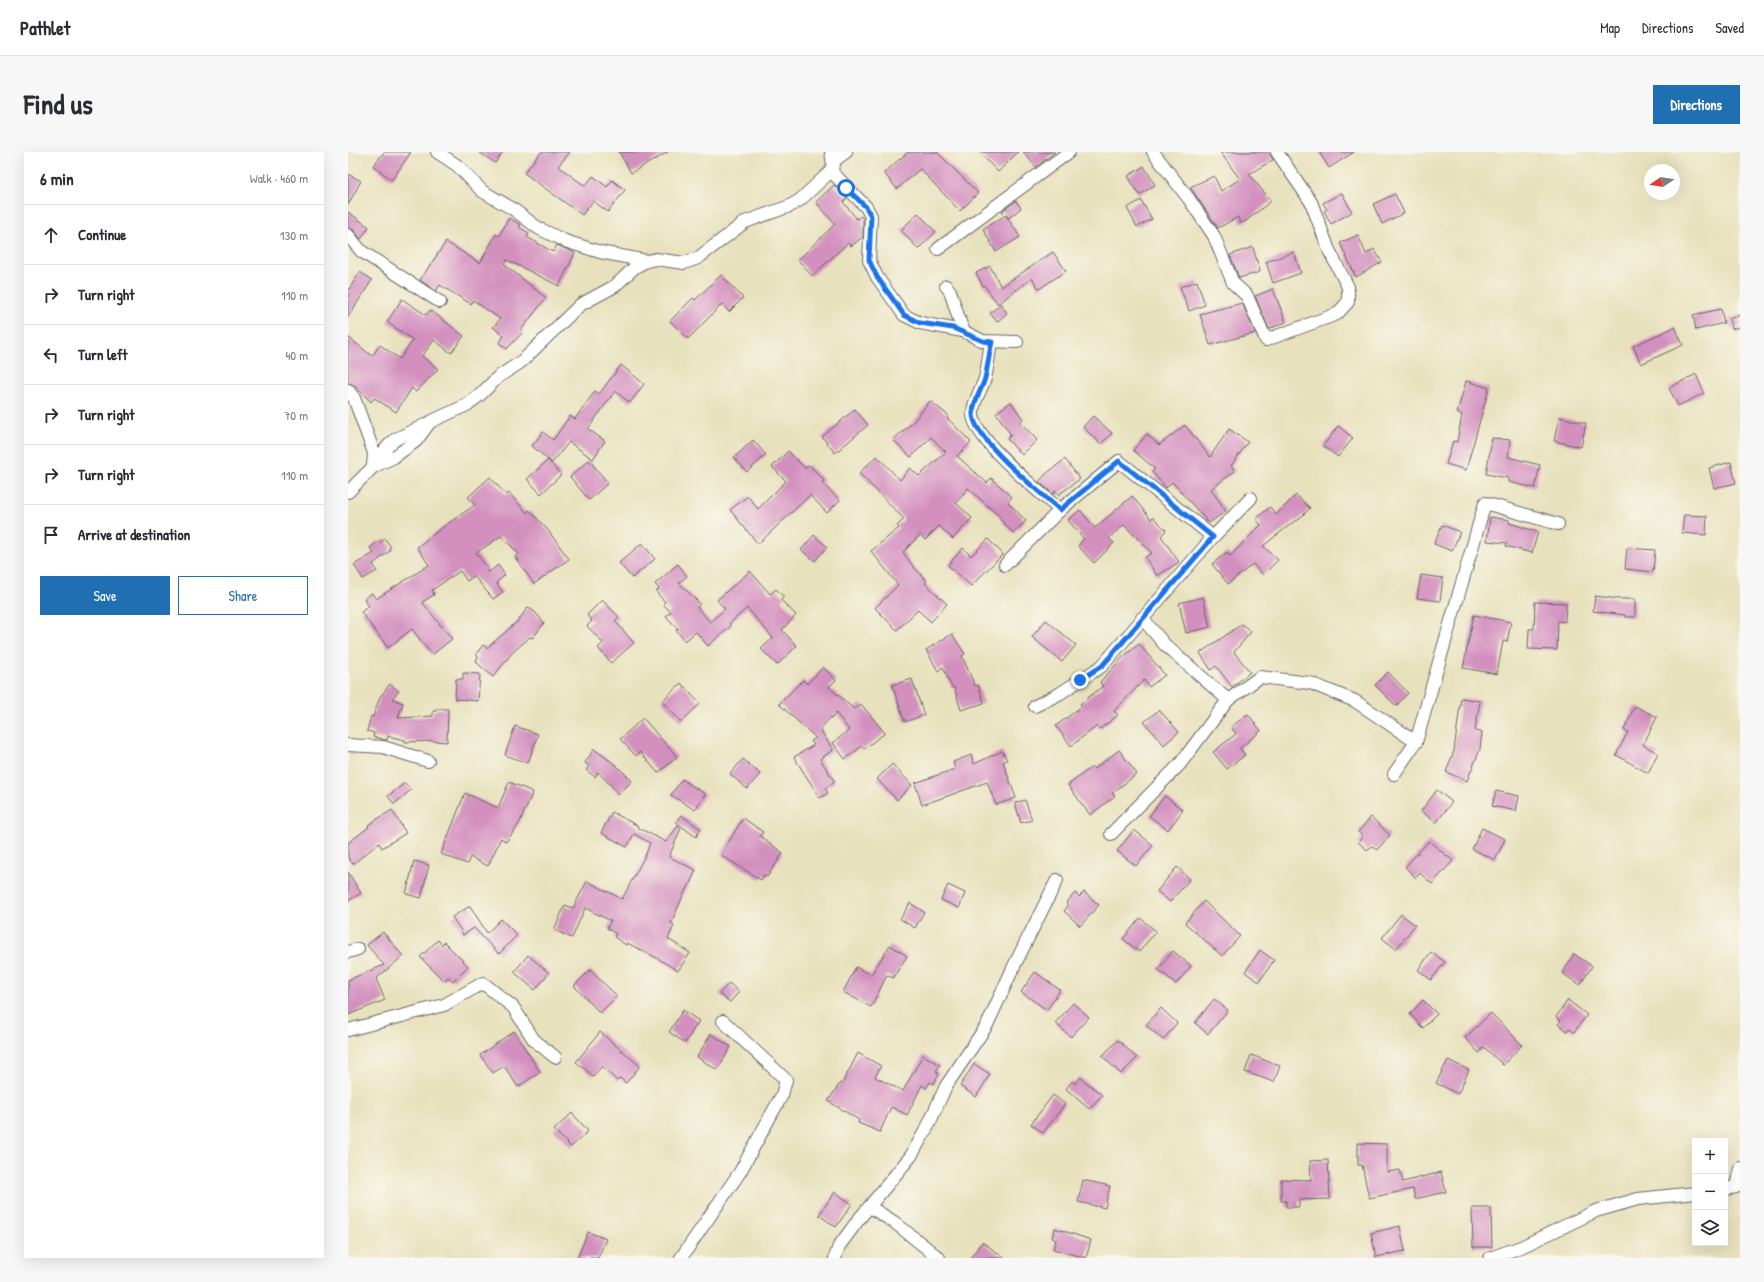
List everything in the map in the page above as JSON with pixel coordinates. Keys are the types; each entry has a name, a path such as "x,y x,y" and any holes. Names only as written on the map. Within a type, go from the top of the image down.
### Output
{"street":[{"path":"437,152 458,166 482,191 513,209 538,228 565,241 600,252 648,261"},
{"path":"831,152 833,164 831,171"},
{"path":"348,492 373,467 388,446 396,439 467,405 498,377 521,362 580,305 615,286 635,267 656,259 677,263 691,261 745,222 756,216 790,206 800,200 831,171 836,159 846,152"},
{"path":"938,249 1069,152"},
{"path":"1152,152 1189,199 1214,236 1233,284 1246,296 1266,340 1337,314 1348,302 1348,288 1329,250 1311,202 1277,152"},
{"path":"831,171 866,207 871,216 869,260 877,277 904,315 920,323 963,331 983,341 1017,342"},
{"path":"348,235 361,251 440,302"},
{"path":"946,286 950,291 963,331"},
{"path":"992,342 985,378 975,400 973,419 979,431 992,448 1060,510"},
{"path":"348,390 354,398 374,453 373,467"},
{"path":"1005,565 1060,510 1119,461 1213,537"},
{"path":"1035,706 1059,694 1102,666 1213,537 1250,498"},
{"path":"1394,774 1416,742 1485,503 1558,524"},
{"path":"1142,618 1165,645 1228,700"},
{"path":"1111,834 1180,764 1228,700 1260,677 1310,683 1355,701 1416,742"},
{"path":"348,745 383,747 428,761"},
{"path":"835,1258 839,1246 895,1173 911,1156 928,1126 946,1086 987,1025 1014,966 1057,880"},
{"path":"348,1030 444,1005 483,983 513,1008 534,1040 555,1057"},
{"path":"681,1258 740,1172 782,1095 786,1080 723,1021"},
{"path":"1728,1188 1736,1187 1740,1168"},
{"path":"1490,1258 1521,1248 1596,1211 1638,1198 1692,1193"},
{"path":"870,1207 894,1222 939,1258"}],"building":[{"path":"384,152 411,152 392,180 373,166"},
{"path":"479,152 503,152 495,163"},
{"path":"541,152 570,152 558,166 585,186 593,176 607,187 612,180 625,190 608,212 593,201 582,215 524,173"},
{"path":"619,152 668,152 631,173"},
{"path":"908,152 937,152 978,193 960,211 920,169 897,189 884,173"},
{"path":"979,152 1018,152 998,172"},
{"path":"1023,152 1055,152 1036,167"},
{"path":"1220,152 1268,152 1273,160 1249,174 1271,201 1246,221 1240,223 1238,217 1218,228 1190,187 1214,176 1221,191 1240,179"},
{"path":"1319,152 1354,152 1329,168"},
{"path":"1144,166 1155,185 1139,195 1128,176"},
{"path":"348,174 361,181 348,205"},
{"path":"834,185 847,198 843,202 857,219 861,216 863,219 863,237 851,246 848,243 812,276 798,260 835,224 816,202"},
{"path":"1342,193 1352,212 1331,224 1324,211 1327,209 1323,203"},
{"path":"1395,194 1404,213 1382,224 1373,204"},
{"path":"1141,200 1152,219 1137,227 1127,208"},
{"path":"1016,201 1021,208 1009,218 1002,211"},
{"path":"348,212 369,227 361,239 354,230 348,228"},
{"path":"918,213 936,232 918,249 901,230"},
{"path":"1006,215 1020,237 996,252 983,229"},
{"path":"509,218 521,225 519,227 529,233 527,237 553,252 557,245 575,253 559,286 507,260 504,264 546,298 521,330 523,332 507,349 499,343 504,336 493,327 500,319 473,300 471,304 440,285 436,291 420,280 446,242 480,263 496,234 499,236"},
{"path":"1358,235 1366,254 1374,249 1382,262 1356,277 1340,243"},
{"path":"1253,247 1260,272 1239,278 1230,255"},
{"path":"1053,252 1066,271 1039,289 1032,278 998,304 984,285 983,286 976,273 990,266 1001,287"},
{"path":"1294,252 1301,273 1273,283 1266,262"},
{"path":"360,272 372,280 348,317 348,291"},
{"path":"721,275 743,298 729,312 722,304 688,339 670,321 693,298 695,300"},
{"path":"1197,281 1205,305 1189,311 1180,287"},
{"path":"1273,289 1286,322 1269,329 1255,296"},
{"path":"402,299 426,315 430,310 464,336 451,353 434,340 422,356 438,369 416,392 412,388 396,412 374,398 371,402 354,385 348,383 348,337 372,356 380,345 400,359 413,340 387,322"},
{"path":"1242,303 1255,333 1210,345 1200,314"},
{"path":"1001,304 1007,313 997,322 990,313"},
{"path":"1721,309 1724,323 1696,330 1693,315"},
{"path":"1740,315 1740,327 1732,329 1729,319"},
{"path":"1675,327 1683,345 1641,364 1633,346"},
{"path":"621,365 644,384 630,403 615,391 588,429 605,441 593,459 569,442 552,463 532,446 543,432 553,440 570,416 575,419 595,391 599,394"},
{"path":"1696,374 1704,393 1678,406 1669,388"},
{"path":"1466,381 1489,388 1466,470 1446,464 1453,441 1457,442 1462,415 1457,413"},
{"path":"930,401 949,416 947,418 971,442 957,456 987,483 991,478 1012,497 1008,502 1026,521 1013,533 999,518 1000,517 968,488 956,503 972,518 953,539 939,526 925,540 920,535 903,552 912,565 927,581 925,583 947,604 931,622 918,610 897,630 875,608 898,585 871,551 899,528 897,526 904,519 859,473 877,456 900,480 910,468 919,476 946,452 931,437 911,457 893,440 913,422"},
{"path":"1011,402 1023,419 1020,422 1037,440 1022,455 1007,439 1011,435 996,413"},
{"path":"855,409 868,425 835,453 822,437"},
{"path":"1093,416 1112,433 1101,444 1083,427"},
{"path":"1559,417 1586,423 1581,447 1554,441"},
{"path":"1185,425 1210,457 1229,429 1248,442 1231,466 1235,471 1211,489 1226,511 1209,523 1172,482 1166,488 1152,472 1155,469 1133,450 1147,434 1159,445"},
{"path":"1338,426 1353,438 1338,457 1323,446"},
{"path":"1492,438 1510,440 1508,457 1540,465 1535,488 1508,482 1508,478 1486,474"},
{"path":"753,440 766,455 747,472 734,458"},
{"path":"788,451 805,468 809,465 824,480 822,483 840,500 827,513 810,495 758,544 730,510 748,496 758,509 786,481 772,467"},
{"path":"1065,459 1080,479 1058,495 1055,491 1053,494 1039,482 1046,474"},
{"path":"548,460 561,475 541,494 527,479"},
{"path":"589,460 608,483 589,500 570,477"},
{"path":"1731,462 1736,483 1714,488 1709,468"},
{"path":"490,477 506,495 509,493 527,513 529,510 547,529 569,559 534,584 515,557 519,554 501,536 476,553 487,567 488,573 498,565 505,575 496,583 503,592 493,599 474,576 467,581 460,571 432,590 434,595 422,602 452,639 432,655 412,629 388,648 361,612 369,606 364,599 372,593 376,599 429,565 417,547 475,505 468,497"},
{"path":"1296,495 1310,508 1297,521 1296,520 1263,546 1278,560 1263,575 1253,564 1228,584 1212,564 1227,552 1230,556 1261,525 1256,519 1270,507 1276,515"},
{"path":"1132,496 1151,519 1153,517 1166,530 1161,536 1179,562 1157,576 1145,557 1152,553 1124,525 1109,538 1114,543 1094,563 1078,546 1084,539 1068,520 1080,510 1095,528"},
{"path":"1684,515 1707,516 1706,535 1682,533"},
{"path":"1490,517 1509,520 1509,523 1538,532 1532,553 1506,546 1507,543 1487,541"},
{"path":"1442,525 1460,532 1452,551 1434,544"},
{"path":"814,535 827,547 815,561 801,550"},
{"path":"385,539 391,547 389,548 390,551 373,564 377,571 363,579 354,565 374,553 370,548 378,541 379,543"},
{"path":"988,539 1003,554 971,586 948,565 963,548 971,556"},
{"path":"642,543 655,559 632,578 619,563"},
{"path":"1627,548 1655,550 1653,572 1625,569"},
{"path":"678,564 687,576 679,583 700,604 697,607 710,622 725,609 717,600 750,571 770,594 776,589 784,597 781,600 796,615 782,630 797,646 777,665 761,649 773,638 747,608 729,624 731,626 708,646 696,632 685,641 676,630 678,629 666,616 671,612 663,604 665,602 656,592 659,589 655,584"},
{"path":"1421,575 1443,578 1440,601 1417,598"},
{"path":"1595,596 1618,599 1635,599 1635,617 1625,617 1625,615 1593,611"},
{"path":"1203,597 1210,627 1186,633 1179,603"},
{"path":"602,600 619,617 615,621 634,643 611,663 598,648 603,643 587,626 592,621 587,615"},
{"path":"1535,602 1566,603 1565,622 1558,621 1557,650 1528,649 1529,629 1534,629"},
{"path":"528,607 536,613 544,623 533,638 530,637 512,653 493,677 476,662 478,656 476,654 483,645 487,648 518,621"},
{"path":"1474,615 1511,622 1507,642 1503,641 1497,674 1463,668"},
{"path":"1046,620 1076,645 1062,662 1032,637"},
{"path":"1242,624 1251,632 1234,652 1250,672 1232,687 1216,666 1211,670 1200,653"},
{"path":"952,634 965,654 962,656 975,686 978,685 984,703 961,710 954,687 952,688 943,667 938,671 926,650"},
{"path":"1139,644 1165,675 1149,687 1144,680 1114,711 1118,715 1100,729 1097,726 1071,746 1056,726 1082,706 1080,704 1103,686 1100,682 1124,656"},
{"path":"823,667 836,680 829,687 854,709 861,704 885,733 864,749 862,746 845,759 833,743 849,730 836,713 832,718 831,717 820,729 833,750 820,759 835,782 825,788 828,793 820,798 794,757 814,745 811,741 816,738 779,704 803,680 807,684"},
{"path":"1388,672 1408,693 1396,706 1375,685"},
{"path":"463,673 480,674 478,701 455,699 456,679 463,679"},
{"path":"912,679 924,715 905,722 892,685"},
{"path":"681,683 700,704 681,722 662,701"},
{"path":"390,684 399,691 392,699 403,703 398,718 433,716 433,711 436,711 436,709 448,709 447,742 405,742 405,740 388,736 387,740 373,737 374,733 367,731 371,716 373,717 380,697"},
{"path":"1461,698 1480,701 1475,731 1482,732 1480,749 1467,781 1446,772 1454,751"},
{"path":"1635,706 1657,717 1643,745 1658,753 1648,773 1616,755 1628,732 1624,730"},
{"path":"1159,710 1179,732 1164,745 1144,722"},
{"path":"1248,714 1261,731 1240,748 1245,755 1227,769 1213,752 1236,734 1231,727"},
{"path":"643,718 677,757 658,773 640,752 636,756 620,739"},
{"path":"515,726 538,734 528,763 505,755"},
{"path":"594,749 616,765 632,781 619,794 598,772 595,777 586,770 589,766 585,763"},
{"path":"1119,750 1137,774 1112,793 1115,796 1090,815 1068,785 1092,767 1094,769"},
{"path":"1002,751 1007,760 1003,762 1016,798 996,805 987,782 922,805 915,783 955,769 953,762 971,755 974,764"},
{"path":"743,759 760,774 747,789 730,774"},
{"path":"892,764 912,785 897,800 877,779"},
{"path":"682,779 705,794 695,810 671,795"},
{"path":"509,782 533,792 519,824 506,842 501,838 488,866 470,857 467,864 441,854 465,793 498,808"},
{"path":"405,783 411,790 394,804 388,796"},
{"path":"1437,790 1452,802 1436,823 1421,811"},
{"path":"1496,791 1519,796 1516,811 1492,806"},
{"path":"1165,796 1183,810 1168,830 1149,816"},
{"path":"1025,800 1032,820 1021,823 1015,803"},
{"path":"392,810 406,833 382,848 379,843 353,864 348,858 348,843 369,827 368,825"},
{"path":"612,812 666,842 678,826 681,828 669,857 696,870 671,923 674,925 668,939 690,953 678,971 657,958 627,943 626,945 614,937 616,934 607,928 611,921 585,908 572,938 554,930 565,905 573,908 587,881 622,899 646,854 650,843 634,834 627,847 601,833"},
{"path":"681,815 701,829 696,837 676,822"},
{"path":"1371,817 1390,835 1377,850 1372,846 1367,850 1358,842 1363,836 1358,832"},
{"path":"743,818 763,832 760,836 783,853 767,877 764,875 761,880 721,855"},
{"path":"1482,828 1505,839 1495,860 1472,849"},
{"path":"1134,830 1153,845 1136,866 1117,851"},
{"path":"1429,841 1453,861 1432,884 1420,873 1416,878 1405,867"},
{"path":"414,861 429,865 421,898 406,894"},
{"path":"1177,867 1190,879 1170,902 1157,891"},
{"path":"348,872 361,893 348,901"},
{"path":"948,885 965,893 959,908 941,900"},
{"path":"1084,892 1099,905 1080,926 1064,911 1068,906 1066,903 1075,893 1079,897"},
{"path":"1204,901 1240,936 1222,956 1185,923"},
{"path":"910,903 924,912 915,928 900,919"},
{"path":"470,906 487,933 501,919 517,935 499,954 474,928 463,935 452,917"},
{"path":"1401,914 1415,925 1396,949 1382,938"},
{"path":"1140,918 1156,931 1139,952 1123,939"},
{"path":"383,932 403,956 376,979 385,1000 348,1015 348,980 384,965 367,945"},
{"path":"438,940 442,945 444,942 468,966 453,981 448,977 444,981 420,957"},
{"path":"890,945 907,956 893,978 887,975 871,1007 843,992 856,967 871,975"},
{"path":"1260,950 1274,960 1259,982 1245,972"},
{"path":"1173,951 1191,966 1176,984 1158,969"},
{"path":"1431,952 1445,962 1431,980 1418,970"},
{"path":"1574,954 1592,966 1580,985 1562,973"},
{"path":"528,955 549,973 535,990 514,972"},
{"path":"590,970 617,996 600,1013 574,986"},
{"path":"1035,972 1060,990 1047,1010 1021,992"},
{"path":"729,983 739,992 730,1002 719,994"},
{"path":"1214,999 1228,1010 1208,1034 1195,1023"},
{"path":"1423,1000 1437,1014 1423,1028 1410,1014"},
{"path":"1568,1000 1587,1015 1574,1032 1569,1028 1567,1031 1558,1024 1561,1021 1556,1017"},
{"path":"1073,1003 1089,1017 1071,1037 1055,1023"},
{"path":"1161,1008 1177,1023 1163,1040 1146,1025"},
{"path":"683,1010 699,1021 685,1043 669,1032"},
{"path":"1491,1013 1522,1045 1503,1065 1484,1047 1479,1053 1465,1038"},
{"path":"514,1031 540,1072 518,1087 504,1066 493,1073 480,1055"},
{"path":"600,1032 640,1066 626,1083 620,1078 617,1081 602,1066 593,1076 576,1062"},
{"path":"711,1034 731,1047 717,1070 697,1057"},
{"path":"1118,1040 1137,1058 1121,1074 1102,1056"},
{"path":"858,1053 881,1066 875,1077 903,1091 923,1055 940,1065 936,1071 939,1073 934,1084 930,1082 926,1088 922,1085 907,1115 891,1107 880,1132 858,1123 859,1120 828,1101 840,1083 842,1084"},
{"path":"1251,1055 1280,1066 1274,1082 1245,1072"},
{"path":"1448,1060 1469,1070 1458,1094 1436,1083"},
{"path":"974,1064 990,1074 976,1097 960,1086"},
{"path":"1080,1077 1102,1095 1089,1109 1066,1089 1072,1081 1075,1084"},
{"path":"1053,1095 1065,1104 1043,1133 1031,1124"},
{"path":"572,1113 588,1131 571,1147 554,1130"},
{"path":"1358,1143 1387,1144 1387,1172 1400,1170 1403,1182 1441,1172 1446,1192 1415,1199 1413,1189 1369,1198 1362,1165 1358,1165"},
{"path":"1328,1160 1330,1199 1299,1200 1299,1207 1286,1207 1286,1201 1281,1201 1281,1179 1311,1180 1310,1161"},
{"path":"1083,1180 1110,1186 1105,1208 1078,1202"},
{"path":"835,1192 852,1204 836,1227 819,1215"},
{"path":"1472,1208 1491,1208 1492,1247 1473,1247"},
{"path":"1400,1226 1405,1251 1376,1257 1371,1233"},
{"path":"1055,1228 1091,1240 1086,1258 1053,1249 1056,1240 1052,1238"},
{"path":"588,1232 606,1239 598,1258 577,1258"},
{"path":"982,1242 1005,1258 970,1258"}],"route":[{"path":"846,188 866,207 871,216 872,226 868,251 869,260 877,277 887,289 904,315 920,323 953,328 963,331 983,341 992,342 985,378 975,400 973,412 973,419 979,431 992,448 1060,510 1119,461 1213,537 1102,666 1080,680"}]}
